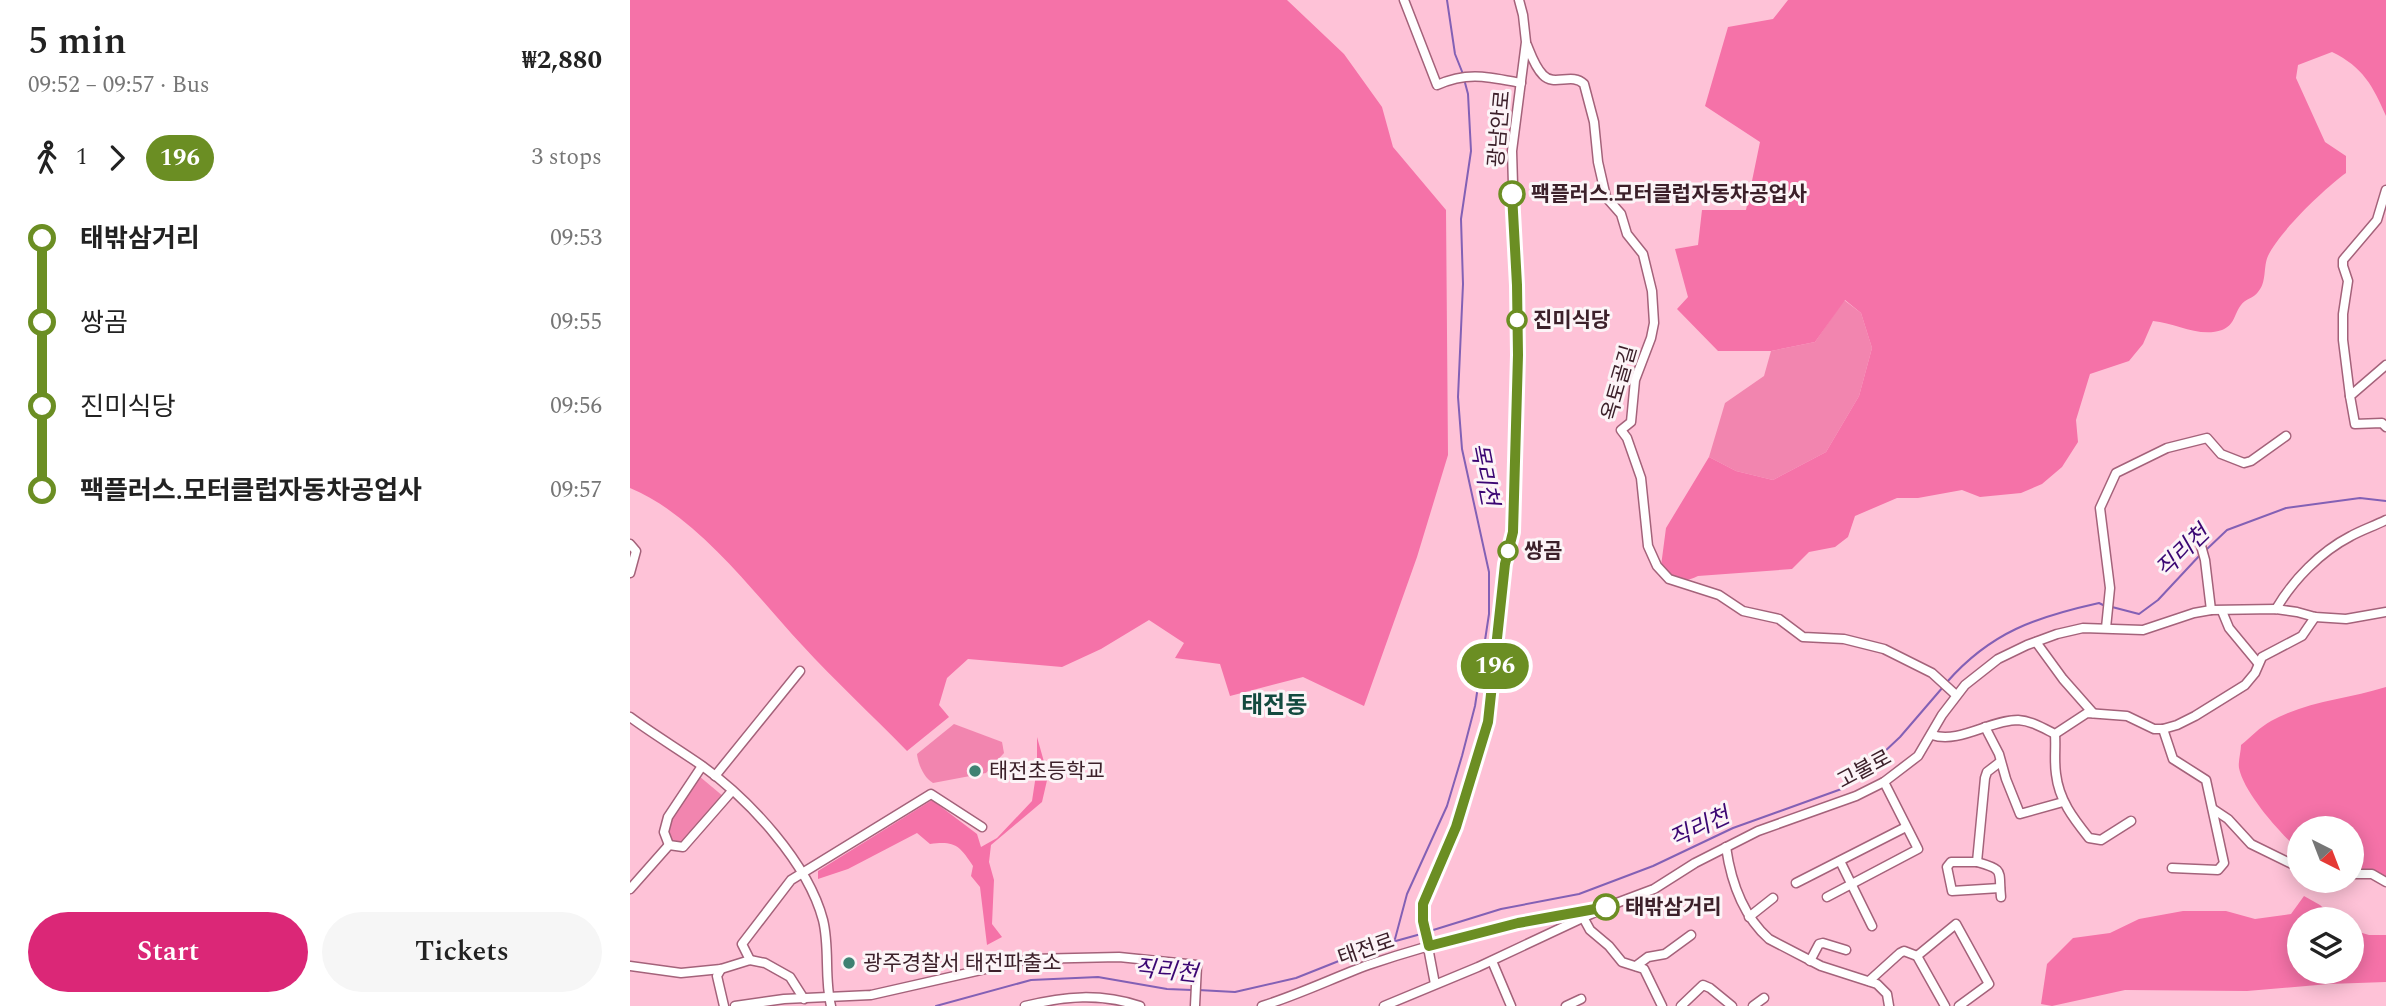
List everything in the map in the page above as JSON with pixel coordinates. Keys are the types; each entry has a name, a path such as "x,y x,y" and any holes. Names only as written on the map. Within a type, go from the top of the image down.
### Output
{"street":[{"path":"1404,0 1437,85 1455,77 1485,76 1521,83"},
{"name":"광남안로","path":"1428,943 1423,921 1425,897 1456,827 1488,722 1505,564 1513,532 1518,355 1511,176 1525,42 1519,0"},
{"name":"옥토골길","path":"1525,42 1544,76 1554,80 1574,78 1584,84 1594,122 1598,162 1606,197 1621,214 1627,234 1643,254 1650,278 1653,330 1635,380 1631,422 1621,430 1627,438 1641,478 1648,546 1657,566 1675,582 1719,596 1743,611 1779,619 1803,637 1844,639 1894,653 1932,673 1952,693"},
{"path":"2386,190 2377,220 2343,260 2348,281 2343,314 2343,340 2355,424 2377,422 2386,427"},
{"path":"2350,396 2386,365"},
{"path":"2106,628 2110,589 2100,509 2116,473 2167,449 2191,440 2207,438 2221,454 2244,463 2251,461 2286,436"},
{"path":"2276,609 2301,575 2325,553 2350,536 2386,520"},
{"path":"2198,535 2205,559 2211,610"},
{"path":"630,544 636,551 630,573"},
{"name":"고불로","path":"1384,1006 1492,961 1606,907 1661,886 1695,863 1758,831 1856,796 1884,782 1918,756 1952,693 1998,659 2036,642 2072,630 2143,630 2211,610 2276,609 2315,617 2346,619 2386,612"},
{"path":"2222,611 2229,628 2258,663"},
{"path":"2055,734 2082,715 2093,713 2127,716 2149,727 2163,729 2195,716 2245,685 2255,673 2262,657 2302,636 2315,617"},
{"path":"2036,642 2063,679 2093,713"},
{"path":"715,776 800,671"},
{"path":"630,717 702,766 732,791 774,836 803,873 813,892 823,923 830,1002"},
{"path":"1931,735 1946,737 2019,720 2036,724 2055,734"},
{"path":"1984,727 1999,754 2020,814 2063,803"},
{"path":"2163,729 2173,759 2206,780 2224,863 2218,870 2172,868"},
{"path":"2055,734 2056,772 2063,803 2089,838 2093,841 2101,840 2131,821"},
{"path":"1977,862 1985,778 1987,772 2000,762"},
{"path":"669,845 664,832 668,817 702,766"},
{"path":"1827,897 1918,849 1884,782"},
{"path":"669,845 683,847 732,791"},
{"path":"750,961 743,944 791,880 931,794 982,827"},
{"path":"2213,809 2228,819 2251,844 2287,862"},
{"path":"1796,883 1906,827"},
{"path":"630,889 669,845"},
{"path":"1726,847 1739,899 1749,917 1769,939 1810,961 1869,981 1883,989 1887,994 1889,1006"},
{"path":"1840,862 1872,926"},
{"path":"2000,888 1952,891 1948,864 1977,862 1995,867 2000,875 2001,897"},
{"path":"2364,874 2372,874 2386,882"},
{"path":"1749,917 1773,898"},
{"name":"태전로","path":"1262,1006 1428,943 1606,907"},
{"path":"1584,919 1590,930 1622,961 1644,969 1662,1006"},
{"path":"1917,956 1956,923 1989,984 1959,1006"},
{"path":"1636,966 1648,957 1665,954 1690,935"},
{"path":"1428,943 1435,984"},
{"path":"1810,961 1819,944 1846,950"},
{"path":"1869,981 1904,951 1917,956 1945,1006"},
{"path":"735,1006 771,1000 804,999 830,1002 1030,959 1088,956 1131,958 1196,970 1195,1006"},
{"path":"630,966 681,973 721,969 750,961 765,963 790,977 804,999"},
{"path":"1492,961 1511,1006"},
{"path":"721,969 717,976 724,1006"},
{"path":"1681,1006 1703,985 1732,1006"},
{"path":"1025,1006 1082,996 1110,998 1140,1006"},
{"path":"1753,1006 1765,998"},
{"path":"1566,1006 1581,999"}],"shaded area":[{"path":"630,0 1287,0 1344,54 1382,107 1393,147 1446,210 1448,455 1417,557 1364,706 1303,677 1230,696 1220,664 1175,658 1184,643 1149,620 1101,649 1062,667 968,659 947,678 939,705 949,717 907,751 701,536 678,516 630,488"},
{"path":"1788,0 2386,0 2386,116 2366,78 2343,58 2332,52 2298,65 2296,78 2325,142 2346,156 2346,173 2326,189 2282,235 2268,256 2261,288 2243,303 2226,328 2205,332 2153,321 2143,344 2129,361 2090,374 2076,420 2078,442 2062,467 2042,484 2021,493 1980,497 1962,490 1918,498 1897,498 1855,516 1848,537 1835,547 1809,552 1792,569 1698,576 1682,580 1661,566 1666,528 1709,457 1736,471 1773,480 1826,452 1859,396 1872,348 1861,313 1845,300 1815,342 1771,351 1718,351 1677,309 1688,297 1675,249 1698,245 1702,210 1746,210 1760,142 1705,106 1728,27 1773,19"},
{"path":"1844,300 1861,313 1872,348 1859,396 1826,452 1773,480 1736,471 1709,457 1725,403 1764,376 1771,351 1815,342"},
{"path":"2386,687 2386,881 2364,871 2364,816 2287,816 2287,838 2255,800 2242,778 2239,765 2241,745 2271,721 2299,709"},
{"path":"954,724 1002,742 1004,753 986,773 933,783 922,770 917,754"},
{"path":"1037,737 1048,776 1042,802 991,845 989,862 994,880 992,924 1002,937 987,945 980,887 971,876 973,866 964,853 951,844 930,844 917,833 848,869 818,879 818,871 932,800 977,834 981,847 997,838 1032,801 1037,768"},
{"path":"699,776 724,797 686,841 671,842 664,833 670,819"},
{"path":"2304,896 2322,907 2296,907"},
{"path":"2183,911 2226,911 2255,919 2287,915 2287,984 2329,984 2247,991 2125,990 2052,1006 2041,1004 2047,964 2073,938 2110,933 2139,919"},
{"path":"2364,934 2386,935 2386,982 2364,983"}],"waterway":[{"name":"목리천","path":"1447,0 1455,54 1463,74"},
{"name":"목리천","path":"1395,939 1407,894 1447,806 1462,756 1475,706 1489,614 1489,572 1462,449 1458,397 1463,284 1461,219 1471,151 1468,94 1464,79"},
{"name":"직리천","path":"2207,549 2227,530 2286,508 2360,498 2386,501"},
{"name":"직리천","path":"2112,607 2139,614 2158,600 2200,555"},
{"name":"직리천","path":"1947,682 1980,651 2016,629 2055,614 2099,603 2103,605"},
{"name":"직리천","path":"1430,931 1501,909 1579,894 1653,866 1733,828 1847,787 1900,737 1943,687"},
{"name":"직리천","path":"1198,990 1235,992 1296,978 1374,947 1421,934"},
{"name":"직리천","path":"936,1006 1031,980 1098,977 1167,989 1192,990"}],"bus line":[{"name":"196","path":"1512,194 1518,355 1513,470 1515,516 1505,564 1488,722 1456,827 1425,897 1423,921 1429,946 1494,928 1606,907"}],"place":[{"name":"팩플러스.모터클럽자동차공업사","path":"1512,194"},
{"name":"진미식당","path":"1517,320"},
{"name":"쌍곰","path":"1508,551"},
{"name":"태전초등학교","path":"975,771"},
{"name":"태밖삼거리","path":"1606,907"},
{"name":"광주경찰서 태전파출소","path":"849,963"}],"district":[{"name":"태전동","path":"1274,705"}]}
